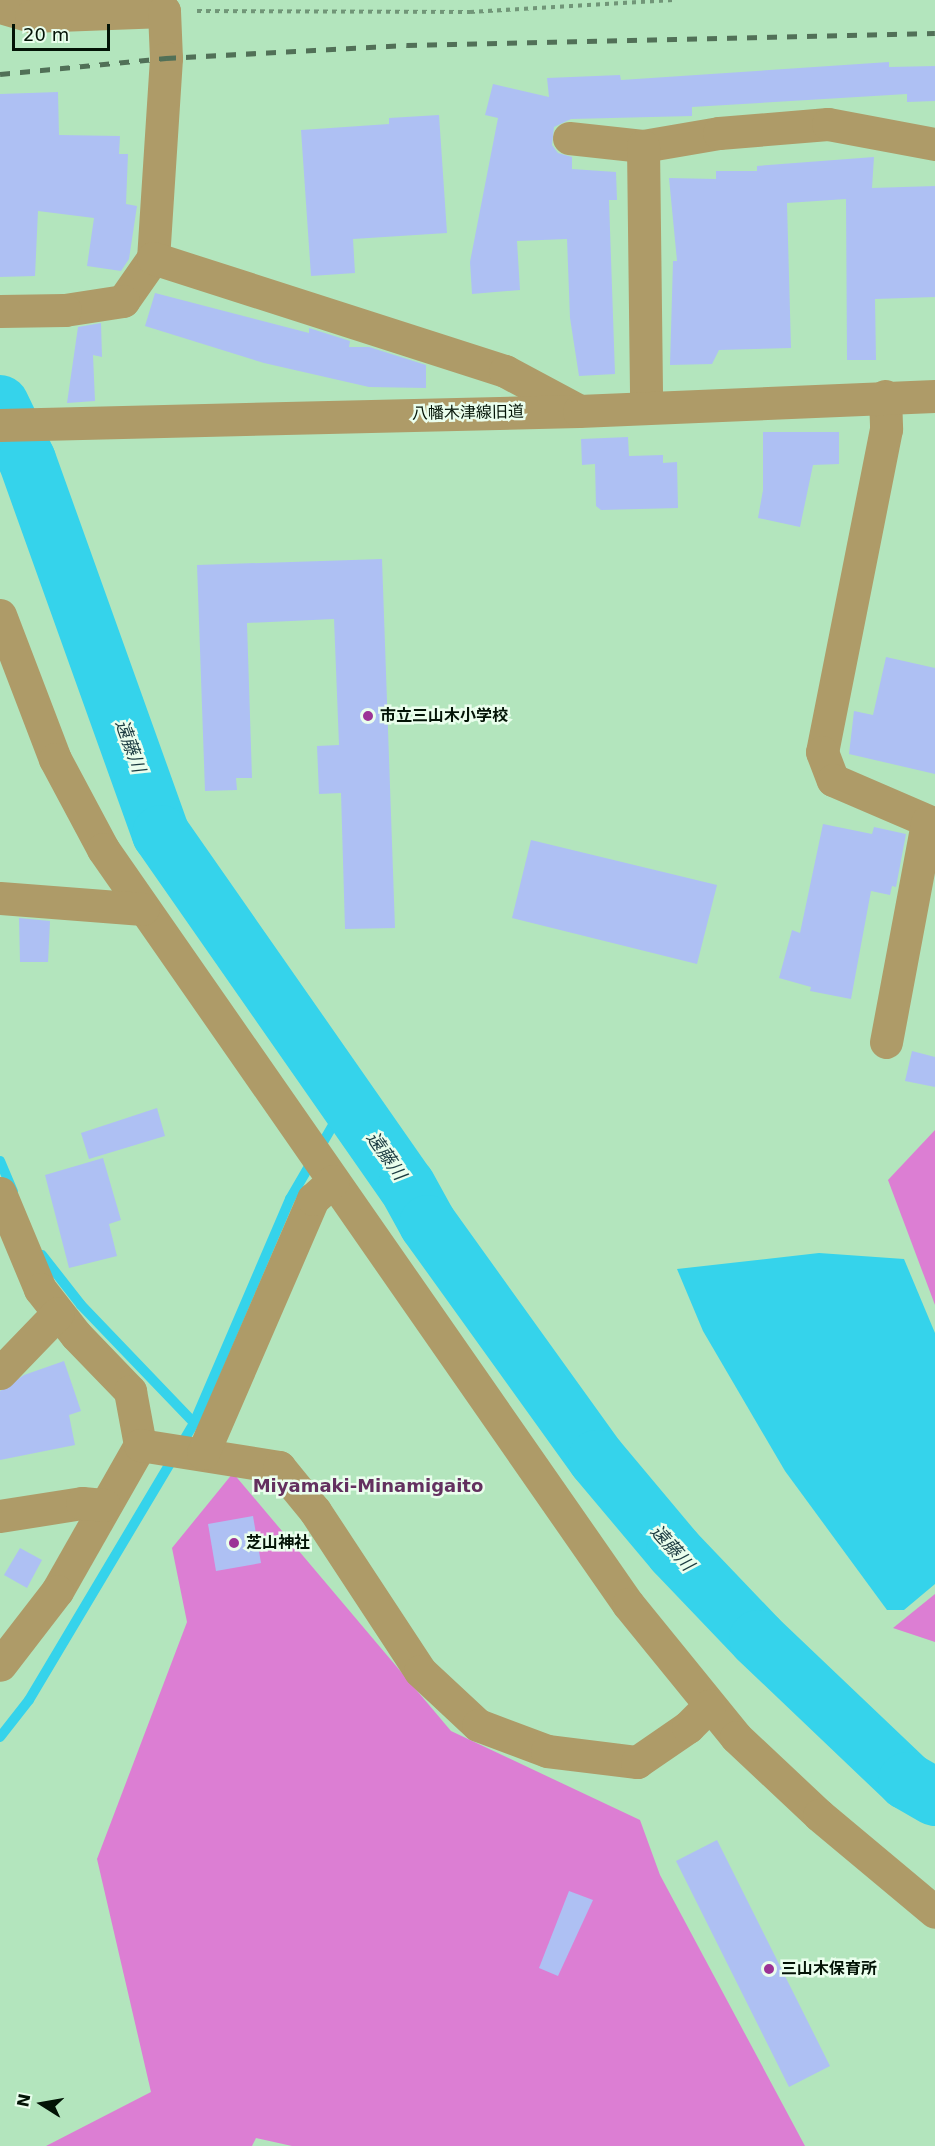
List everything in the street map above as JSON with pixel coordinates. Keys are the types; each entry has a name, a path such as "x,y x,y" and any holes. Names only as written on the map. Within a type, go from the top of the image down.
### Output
{"street":[{"path":"0,7 31,16 164,11 166,58 153,258 123,301 65,310 0,311"},
{"path":"569,138 643,146 719,133 828,124 935,144"},
{"path":"643,146 646,406"},
{"path":"153,258 505,371 579,411"},
{"path":"885,396 886,429 822,752 833,780 931,823 886,1042"},
{"name":"八幡木津線旧道","path":"16,425 579,411 646,406 935,396"},
{"path":"0,615 55,759 103,849 628,1604 709,1706 819,1815 935,1912"},
{"path":"0,898 143,909"},
{"path":"195,1453 313,1199 333,1181"},
{"path":"0,1193 40,1289 58,1313 130,1391 147,1447"},
{"path":"0,1373 58,1313"},
{"path":"147,1447 279,1467 315,1511 420,1671 478,1725 547,1751 637,1762 688,1727 709,1706"},
{"path":"0,1665 57,1591 104,1505 147,1447"},
{"path":"0,1516 82,1503 104,1505"}],"path":[{"path":"164,11 470,12 674,0"}],"shaded area":[{"path":"935,1130 935,1305 888,1180"},
{"path":"233,1473 451,1731 640,1820 660,1875 805,2146 292,2146 256,2138 252,2146 46,2146 151,2092 97,1859 187,1622 172,1548"},
{"path":"935,1594 935,1642 893,1628"}],"water":[{"path":"819,1253 904,1259 935,1333 935,1584 904,1610 887,1610 785,1471 703,1331 677,1269"}],"building":[{"path":"889,62 889,67 935,66 935,101 907,102 907,94 692,107 692,116 571,119 554,127 552,145 558,153 572,157 572,169 616,172 617,200 609,200 615,374 579,376 570,318 567,239 517,241 520,290 472,294 470,262 498,118 485,115 493,84 549,97 547,78 620,75 621,80"},
{"path":"58,92 59,135 120,136 119,154 128,154 126,204 137,206 129,259 121,271 87,266 94,218 38,211 35,276 0,277 0,94"},
{"path":"439,115 447,233 353,239 355,273 311,276 301,130 389,124 389,118"},
{"path":"874,157 872,188 935,186 935,297 875,299 876,360 847,360 846,199 787,203 791,348 719,350 712,364 670,365 673,261 677,261 669,178 716,179 716,171 757,171 757,166"},
{"path":"155,293 309,333 309,328 350,341 349,347 369,347 426,365 426,388 369,387 264,363 145,326"},
{"path":"101,323 102,357 93,355 95,401 67,403 78,327"},
{"path":"763,432 839,432 839,464 813,465 800,527 758,518 763,490"},
{"path":"628,437 629,456 663,455 663,463 677,462 678,508 601,510 596,506 595,464 582,465 581,439"},
{"path":"382,559 395,928 345,929 341,793 319,794 317,746 339,745 334,619 247,623 252,778 236,778 237,790 205,791 197,565"},
{"path":"886,657 935,668 935,774 849,754 854,711 873,715"},
{"path":"823,824 872,834 874,827 906,834 896,887 892,886 890,895 871,891 851,999 810,991 811,987 779,978 792,930 800,933"},
{"path":"531,840 717,885 697,964 512,918"},
{"path":"19,918 50,921 48,962 20,962"},
{"path":"912,1051 935,1057 935,1087 905,1081"},
{"path":"157,1108 165,1136 89,1159 81,1133"},
{"path":"103,1158 121,1220 109,1224 117,1256 69,1268 45,1175"},
{"path":"64,1361 81,1411 69,1415 75,1445 0,1460 0,1391 24,1375"},
{"name":"芝山神社","path":"253,1516 261,1563 216,1571 208,1524"},
{"path":"20,1548 42,1560 27,1588 4,1575"},
{"path":"717,1840 830,2066 789,2087 676,1861"},
{"path":"569,1891 593,1900 558,1976 539,1968"}],"waterway":[{"name":"遠藤川","path":"0,404 27,460 161,834 407,1186 428,1224 597,1459 675,1552 758,1639 907,1781 935,1797"},
{"path":"0,1737 29,1700 194,1423 290,1199 347,1101"},
{"path":"0,1161 13,1191"},
{"path":"42,1255 81,1305 194,1423"}],"railway":[{"path":"0,74 166,58 407,45 935,33"}],"place":[{"name":"市立三山木小学校","path":"368,716"},
{"name":"芝山神社","path":"234,1543"},
{"name":"三山木保育所","path":"769,1969"}],"district":[{"name":"Miyamaki-Minamigaito","path":"368,1486"}]}
